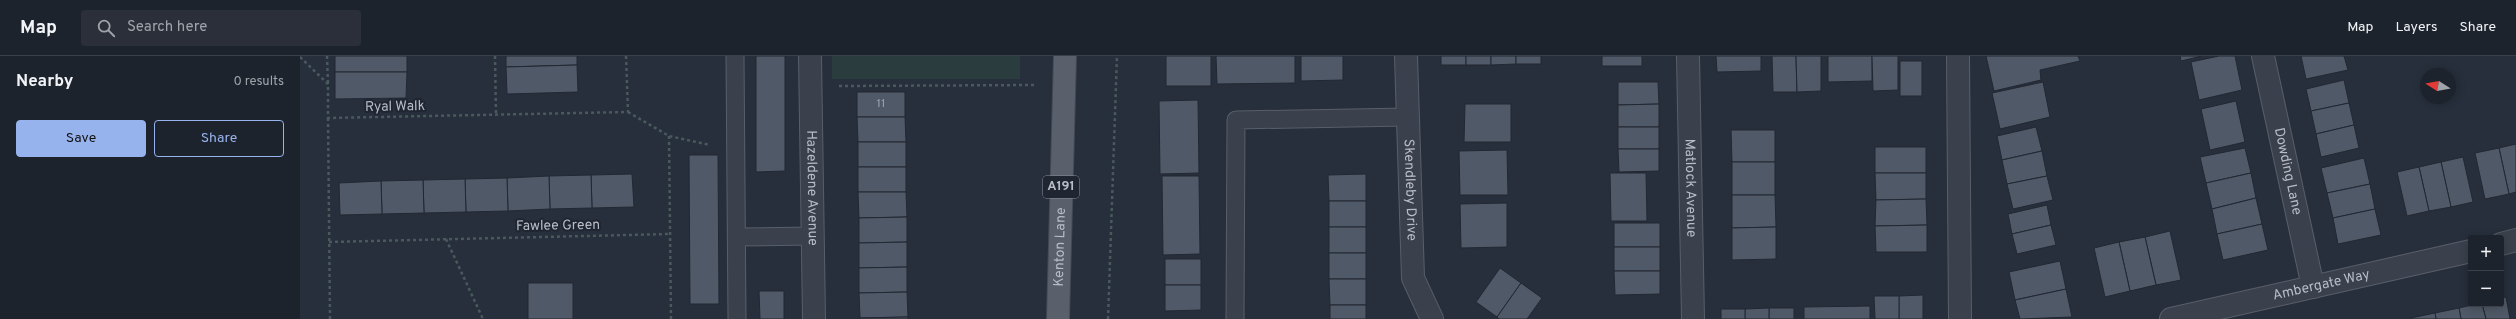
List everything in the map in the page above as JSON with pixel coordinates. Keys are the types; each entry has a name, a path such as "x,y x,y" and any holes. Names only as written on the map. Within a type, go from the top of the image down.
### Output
{"main road":[{"name":"Kenton Lane","path":"1058,319 1065,56"}],"street":[{"name":"Hazeldene Avenue","path":"810,56 814,319"},
{"name":"Skendleby Drive","path":"1406,56 1413,278 1432,319"},
{"name":"Matlock Avenue","path":"1688,56 1693,319"},
{"path":"1958,56 1960,319"},
{"name":"Dowding Lane","path":"2263,56 2313,287"},
{"path":"2504,243 2516,240"},
{"name":"Ambergate Way","path":"2171,319 2468,251"}],"lane":[{"path":"735,56 737,319"},
{"path":"1235,319 1236,120 1407,117"},
{"path":"737,237 812,236"}],"path":[{"path":"300,56 328,84"},
{"path":"327,56 330,319"},
{"path":"495,56 496,115"},
{"path":"626,56 628,112 669,136 736,150"},
{"path":"1108,319 1117,56"},
{"path":"810,86 1064,85"},
{"name":"Ryal Walk","path":"328,118 628,112"},
{"path":"669,136 671,319"},
{"name":"Fawlee Green","path":"329,242 670,234"},
{"path":"446,239 483,319"}],"shaded area":[{"path":"832,56 1020,56 1020,79 832,79"}],"building":[{"path":"335,56 407,56 407,72 335,72"},
{"path":"506,56 577,56 577,65 506,67"},
{"path":"756,56 785,56 785,171 756,172"},
{"path":"1166,56 1211,56 1211,86 1166,86"},
{"path":"1216,56 1295,56 1295,83 1217,84"},
{"path":"1301,56 1343,56 1343,80 1301,81"},
{"path":"1441,56 1466,56 1466,65 1441,65"},
{"path":"1466,56 1491,56 1491,65 1466,65"},
{"path":"1491,56 1516,56 1516,64 1491,65"},
{"path":"1516,56 1541,56 1541,64 1516,64"},
{"path":"1602,56 1642,56 1642,66 1602,66"},
{"path":"1716,56 1761,56 1761,71 1717,72"},
{"path":"1772,56 1796,56 1797,92 1773,92"},
{"path":"1796,56 1821,56 1821,91 1797,92"},
{"path":"1828,56 1872,56 1872,81 1828,82"},
{"path":"1872,56 1898,56 1898,90 1873,91"},
{"path":"1986,56 2078,56 2080,61 2040,70 2041,80 1994,91"},
{"path":"2180,56 2202,56 2181,61"},
{"path":"2219,56 2235,56 2242,90 2199,100 2191,62"},
{"path":"2301,56 2344,56 2348,70 2306,79"},
{"path":"1900,61 1922,61 1922,96 1900,96"},
{"path":"577,65 578,92 507,94 506,67"},
{"path":"335,72 407,72 406,98 335,99"},
{"path":"2344,80 2349,103 2311,111 2306,89"},
{"path":"1618,82 1658,82 1659,104 1618,105"},
{"path":"2043,82 2050,117 2000,129 1992,93"},
{"path":"857,92 905,92 905,117 857,117"},
{"path":"1198,100 1199,173 1160,174 1159,101"},
{"path":"2236,101 2245,142 2210,150 2201,109"},
{"path":"2349,103 2354,125 2316,134 2311,111"},
{"path":"1465,104 1511,104 1511,142 1464,142"},
{"path":"1659,104 1659,127 1618,127 1618,105"},
{"path":"857,117 905,117 906,142 858,142"},
{"path":"2354,125 2359,148 2321,157 2316,134"},
{"path":"1618,127 1659,127 1659,149 1618,149"},
{"path":"2036,127 2042,151 2002,160 1997,136"},
{"path":"1731,130 1775,130 1775,162 1732,162"},
{"path":"858,142 906,142 906,167 858,167"},
{"path":"2516,144 2516,192 2509,194 2499,148"},
{"path":"1875,147 1926,147 1926,173 1875,173"},
{"path":"2245,148 2251,173 2206,183 2200,157"},
{"path":"2499,148 2509,194 2485,199 2475,153"},
{"path":"1618,149 1659,149 1659,171 1619,172"},
{"path":"1507,150 1508,195 1460,195 1459,151"},
{"path":"2042,151 2047,176 2007,184 2002,160"},
{"path":"689,155 718,155 719,304 690,304"},
{"path":"2463,157 2473,202 2451,207 2441,162"},
{"path":"2364,158 2370,184 2327,193 2321,168"},
{"path":"1732,162 1775,162 1775,195 1732,195"},
{"path":"2441,162 2451,207 2429,211 2419,167"},
{"path":"858,167 906,167 906,192 858,192"},
{"path":"2419,167 2429,211 2407,216 2397,172"},
{"path":"1610,173 1646,173 1647,221 1611,221"},
{"path":"1875,173 1926,173 1926,199 1876,200"},
{"path":"2251,173 2256,198 2212,209 2206,183"},
{"path":"632,174 634,207 592,208 591,175"},
{"path":"1366,174 1366,201 1329,201 1328,175"},
{"path":"591,175 592,208 550,209 549,176"},
{"path":"549,176 550,209 508,211 507,178"},
{"path":"1162,176 1199,176 1200,254 1163,255"},
{"path":"2047,176 2053,200 2013,209 2007,184"},
{"path":"507,178 508,211 466,212 465,179"},
{"path":"465,179 466,212 424,213 423,180"},
{"path":"423,180 424,213 382,214 381,181"},
{"path":"381,181 382,214 340,215 339,183"},
{"path":"2370,184 2375,209 2333,218 2327,193"},
{"path":"858,192 906,192 907,217 859,218"},
{"path":"1732,195 1775,195 1776,227 1732,228"},
{"path":"2256,198 2262,224 2217,234 2212,209"},
{"path":"1926,199 1927,225 1875,226 1876,200"},
{"path":"1329,201 1366,201 1366,227 1329,227"},
{"path":"1507,203 1507,247 1461,248 1460,204"},
{"path":"2047,205 2051,225 2012,234 2008,214"},
{"path":"2375,209 2381,235 2338,244 2333,218"},
{"path":"907,217 907,242 859,243 859,218"},
{"path":"1614,223 1660,223 1660,247 1614,247"},
{"path":"2262,224 2268,250 2223,260 2217,234"},
{"path":"1927,225 1927,252 1876,252 1875,226"},
{"path":"2051,225 2056,245 2017,254 2012,234"},
{"path":"1329,227 1366,227 1366,253 1329,253"},
{"path":"1776,227 1776,259 1732,260 1732,228"},
{"path":"2170,231 2181,280 2156,285 2145,237"},
{"path":"2145,237 2156,285 2130,291 2119,242"},
{"path":"907,242 907,267 859,268 859,243"},
{"path":"2119,242 2130,291 2105,297 2094,248"},
{"path":"1614,247 1660,247 1660,271 1614,271"},
{"path":"1329,253 1366,253 1366,279 1329,279"},
{"path":"1165,259 1201,259 1201,285 1165,285"},
{"path":"2060,261 2066,289 2015,300 2009,272"},
{"path":"907,267 907,292 859,293 859,268"},
{"path":"1500,268 1521,283 1497,317 1476,302"},
{"path":"1614,271 1660,271 1660,294 1615,295"},
{"path":"1329,279 1366,279 1366,305 1330,305"},
{"path":"528,283 573,283 573,319 528,319"},
{"path":"1521,283 1542,298 1527,319 1499,319 1497,317"},
{"path":"1165,285 1201,285 1201,310 1165,311"},
{"path":"2066,289 2072,317 2020,319 2015,300"},
{"path":"759,291 784,291 784,319 760,319"},
{"path":"907,292 908,317 860,318 859,293"},
{"path":"1923,295 1923,319 1899,319 1899,296"},
{"path":"1874,296 1899,296 1899,319 1875,319"},
{"path":"2504,297 2506,297 2510,319 2486,319 2483,307 2504,307"},
{"path":"1330,305 1366,305 1366,319 1330,319"},
{"path":"1870,306 1870,319 1804,319 1804,307"},
{"path":"2468,306 2483,307 2486,319 2461,319 2459,308"},
{"path":"1769,308 1794,308 1794,319 1769,319"},
{"path":"1769,308 1769,319 1745,319 1745,309"},
{"path":"2459,308 2461,319 2436,319 2435,313"},
{"path":"1721,309 1745,309 1745,319 1721,319"},
{"path":"2435,313 2436,319 2411,318"},
{"path":"908,317 908,319 860,319 860,318"}]}
